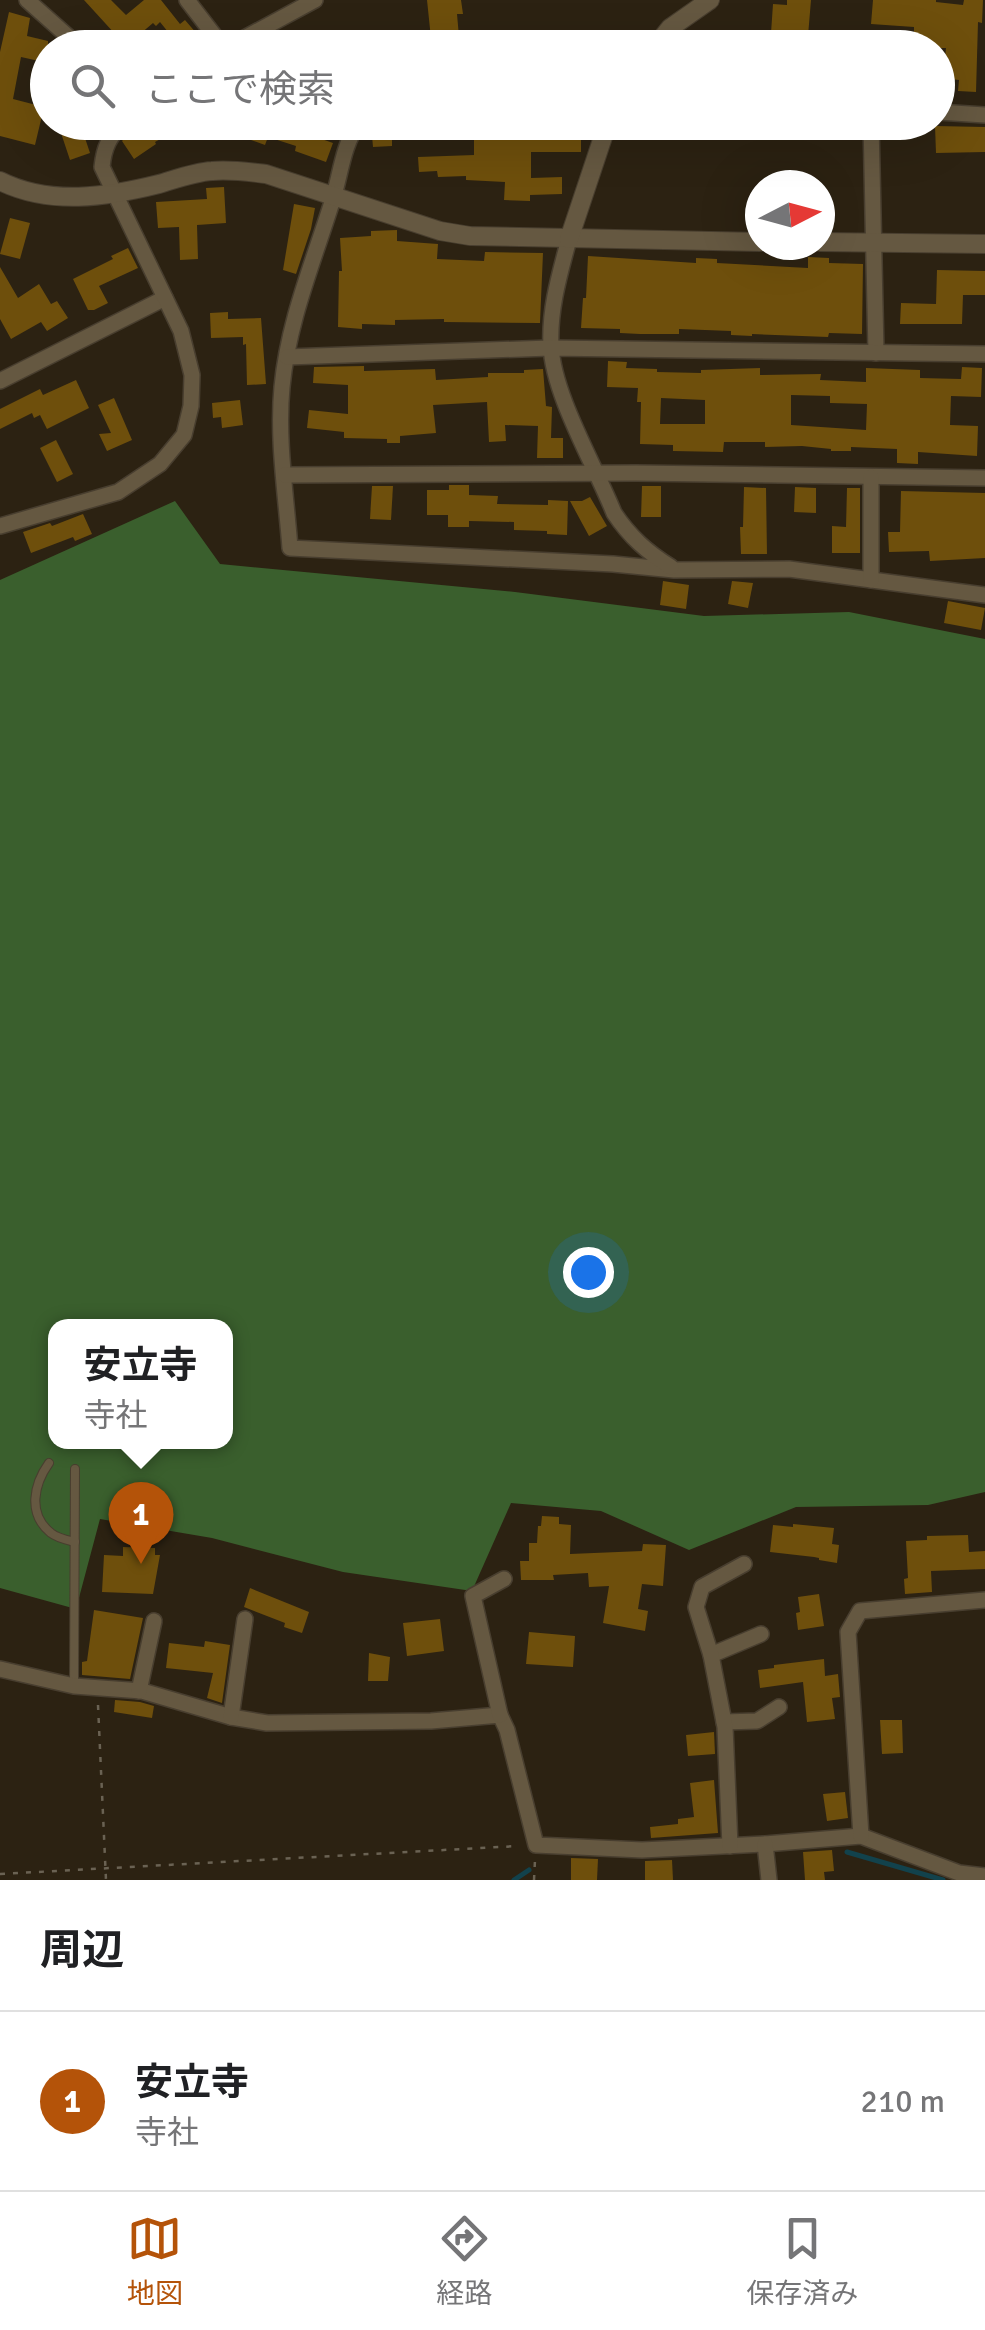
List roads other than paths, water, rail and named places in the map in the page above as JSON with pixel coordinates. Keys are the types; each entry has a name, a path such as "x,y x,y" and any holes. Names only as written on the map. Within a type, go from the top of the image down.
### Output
{"street":[{"path":"27,0 61,30"},
{"path":"187,0 211,30"},
{"path":"668,30 710,0"},
{"path":"256,30 307,1"},
{"path":"955,111 984,110"},
{"path":"0,526 118,492 160,464 184,435 192,406 192,375 181,330 102,167 108,140"},
{"path":"350,140 300,299 282,389 290,548 674,570 789,569 985,595"},
{"path":"602,140 556,287 550,348 557,380 614,513 646,551 674,570"},
{"path":"872,140 876,353"},
{"path":"0,182 20,191 52,197 115,195 208,170 238,171 266,174 440,232 492,238 745,242"},
{"path":"835,242 985,244"},
{"path":"0,381 165,298"},
{"path":"287,357 550,348 985,354"},
{"path":"284,475 598,473 985,478"},
{"path":"871,580 872,477"},
{"path":"730,1846 724,1722 712,1655 696,1608 702,1587 744,1564"},
{"path":"504,1578 473,1596 500,1715 536,1845 642,1850 861,1836 959,1873 985,1876"},
{"path":"861,1836 848,1632 860,1611 985,1600"},
{"path":"231,1717 245,1619"},
{"path":"139,1691 154,1621"},
{"path":"712,1655 761,1634"},
{"path":"0,1668 74,1686 139,1691 267,1723 430,1721 500,1715"},
{"path":"724,1722 757,1720 779,1707"},
{"path":"764,1844 768,1880"}],"lane":[{"path":"49,1463 37,1480 35,1501 39,1519 52,1535 75,1542"},
{"path":"74,1469 74,1686"}],"waterway":[{"path":"847,1852 943,1880"},
{"path":"514,1880 529,1870"}],"place":[{"name":"安立寺","path":"141,1564"}]}
